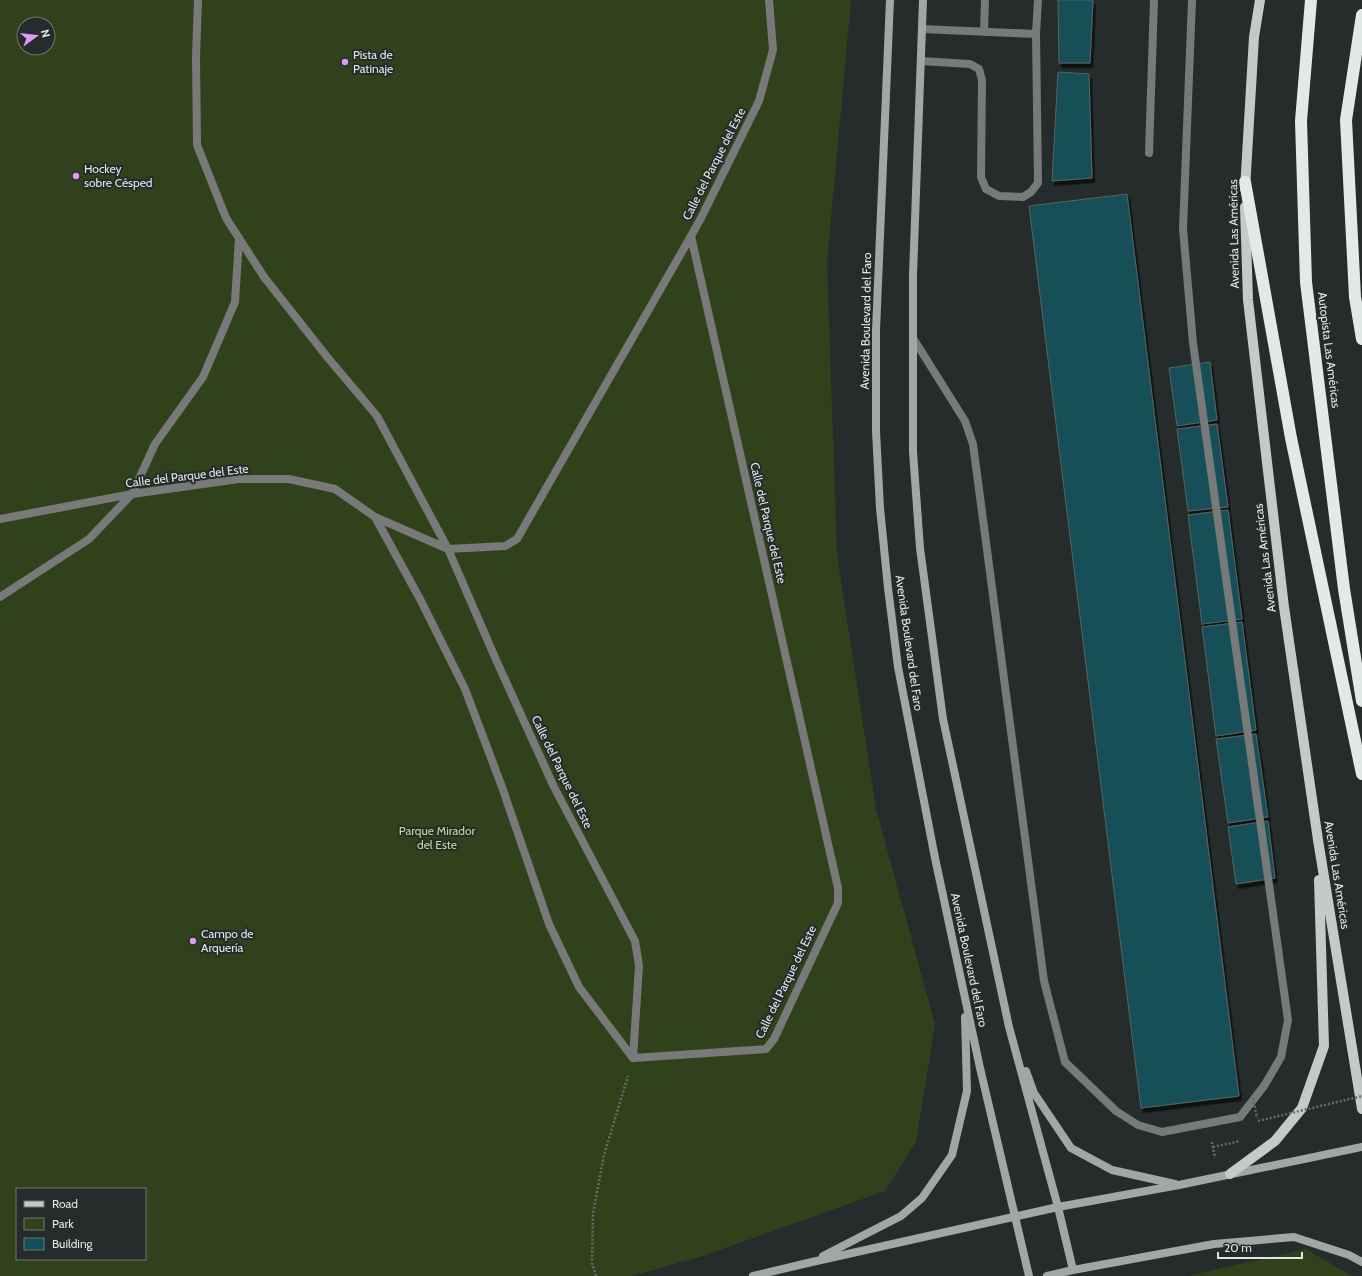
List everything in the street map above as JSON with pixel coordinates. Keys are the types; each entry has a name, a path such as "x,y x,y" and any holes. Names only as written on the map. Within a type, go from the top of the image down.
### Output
{"highway":[{"name":"Autopista Las Américas","path":"1311,0 1301,121 1306,282 1344,589 1362,701"},
{"path":"1362,15 1346,120 1355,297 1362,339"},
{"path":"1245,182 1291,438 1362,774"}],"main road":[{"name":"Avenida Las Américas","path":"1260,0 1254,37 1245,182 1248,300 1284,607 1318,840 1362,1109"},
{"path":"1230,1174 1275,1141 1302,1108 1324,1046 1318,840"}],"street":[{"name":"Avenida Boulevard del Faro","path":"890,0 876,330 876,431 880,508 898,666 964,996 1029,1276"},
{"name":"Avenida Boulevard del Faro","path":"923,0 913,275 913,452 920,548 943,719 1009,1027 1058,1207 1073,1270"},
{"path":"812,1262 901,1216 922,1198 952,1155 967,1091 964,996"},
{"path":"1009,1027 1034,1093 1071,1148 1112,1170 1180,1185"},
{"path":"753,1276 1058,1207 1180,1185 1362,1147"},
{"path":"1047,1276 1214,1244 1294,1237 1349,1254 1362,1262"}],"lane":[{"path":"198,0 196,57 197,145 226,218 264,277 328,358 377,416 448,549 505,546 517,539 691,236"},
{"name":"Calle del Parque del Este","path":"0,519 132,494 239,479 289,479 335,489 375,517 448,549 497,662 554,787 635,942 639,966 633,1058 766,1049 774,1039 838,903 838,888 691,236 759,101 773,50 769,0"},
{"path":"984,32 985,0"},
{"path":"921,61 970,64 979,69 982,80 981,177 986,189 999,196 1023,197 1031,192 1038,183 1036,34 1038,0"},
{"path":"1148,153 1154,0"},
{"path":"913,338 965,421 973,444 1044,981 1065,1062 1116,1111 1138,1125 1162,1132 1240,1117 1264,1086 1281,1057 1288,1020 1193,343 1184,229 1192,0"},
{"path":"922,29 1036,34"},
{"path":"0,597 89,539 132,494 155,444 203,377 212,357 234,302 239,238"},
{"path":"375,517 420,599 465,689 502,787 549,924 572,973 579,987 633,1058"}],"path":[{"path":"596,1276 592,1263 593,1213 604,1155 633,1058"},
{"path":"1253,1098 1257,1119 1362,1096"}],"green space":[{"name":"Parque Mirador del Este","path":"0,0 851,0 827,263 837,555 876,809 935,1024 916,1142 885,1191 703,1256 632,1276 0,1276"},
{"path":"1306,1249 1352,1276 1188,1276"}],"building":[{"path":"1058,0 1093,0 1090,63 1059,63"},
{"path":"1058,72 1089,74 1092,178 1052,181"},
{"path":"1127,194 1239,1096 1141,1108 1029,206"},
{"path":"1210,362 1217,420 1177,426 1169,368"},
{"path":"1217,424 1228,507 1188,511 1177,429"},
{"path":"1228,510 1242,619 1202,624 1188,515"},
{"path":"1242,622 1256,730 1216,736 1202,627"},
{"path":"1256,734 1268,817 1228,823 1216,739"},
{"path":"1268,821 1275,878 1236,884 1228,827"}],"place":[{"name":"Pista de Patinaje","path":"345,62"},
{"name":"Hockey sobre Césped","path":"76,176"},
{"name":"Campo de Arquería","path":"193,941"}]}
